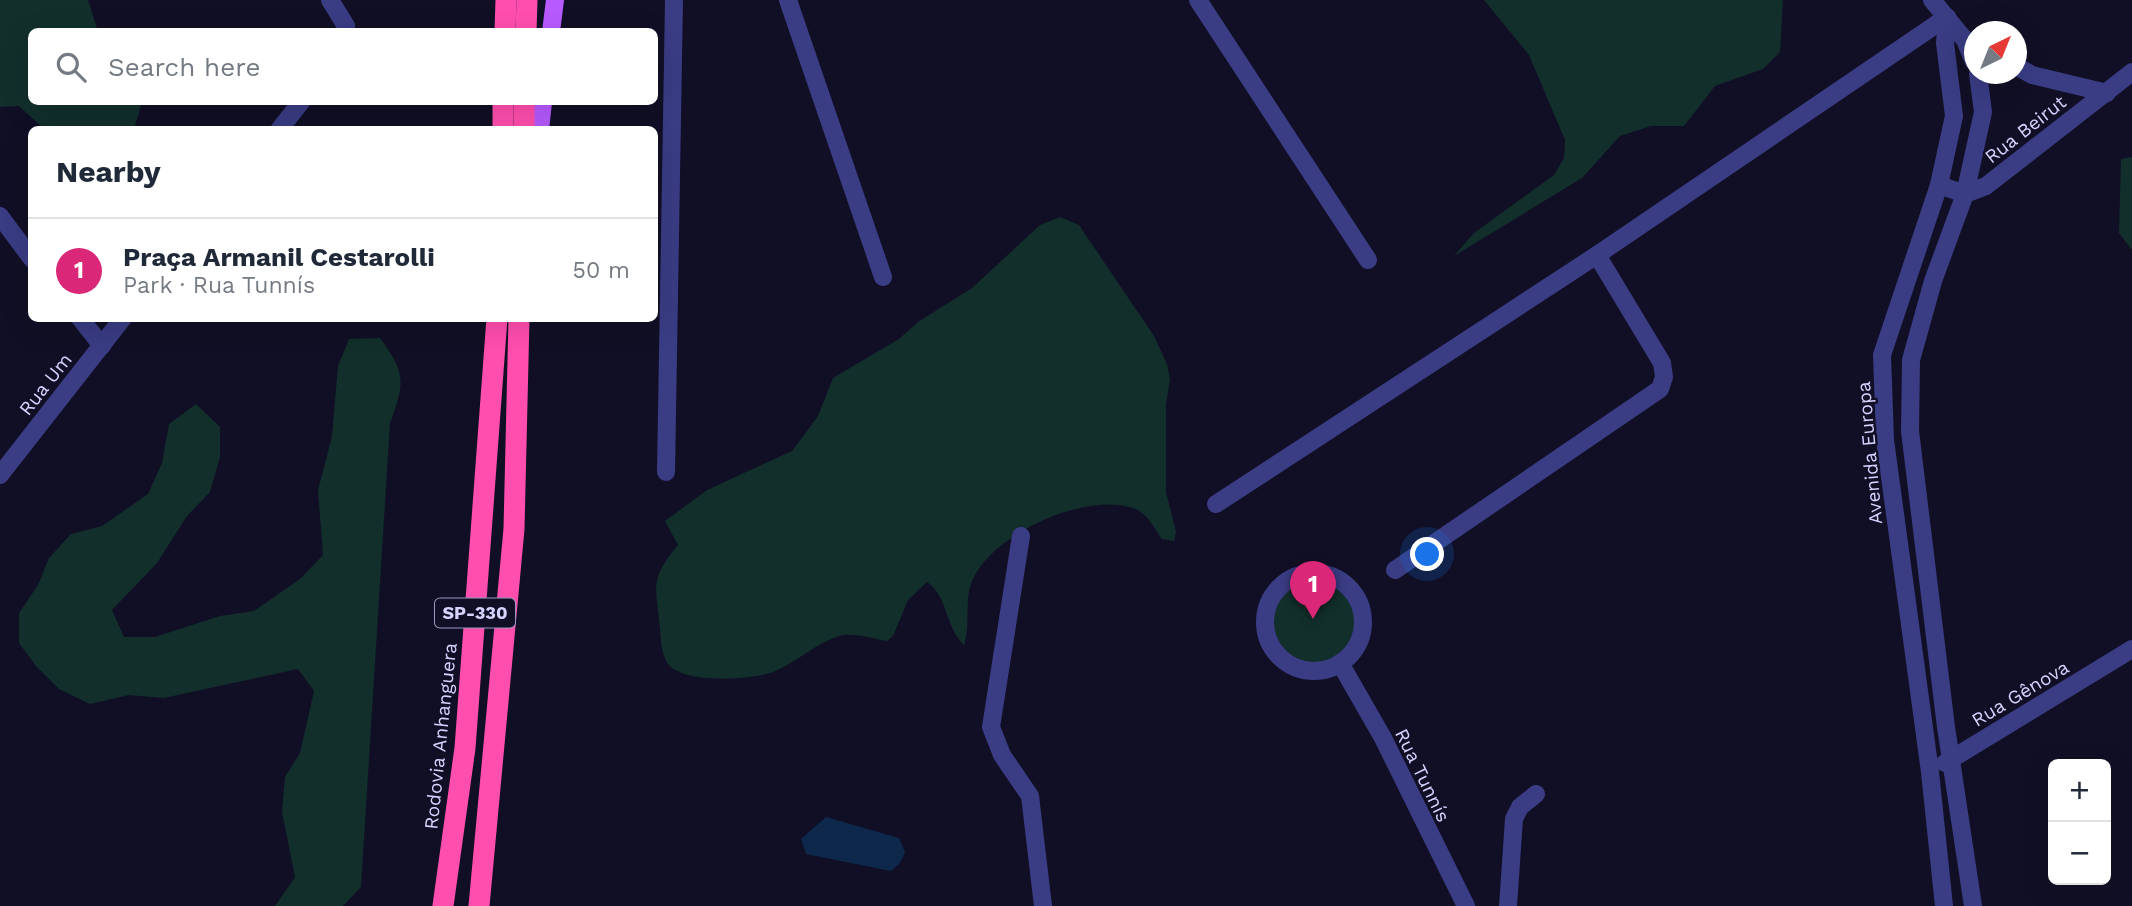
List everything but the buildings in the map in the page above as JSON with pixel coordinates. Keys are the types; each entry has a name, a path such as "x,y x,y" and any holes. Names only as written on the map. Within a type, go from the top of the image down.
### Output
{"highway":[{"path":"505,28 506,0"},
{"path":"526,28 527,0"},
{"path":"503,105 503,126"},
{"path":"524,105 524,126"},
{"name":"Rodovia Anhanguera","path":"443,906 466,748 497,322"},
{"name":"SP-330","path":"479,906 514,529 519,322"}],"main road":[{"path":"552,28 555,0"},
{"path":"540,126 543,105"}],"street":[{"path":"330,0 344,28"},
{"path":"666,472 674,0"},
{"path":"788,0 883,276"},
{"path":"1198,0 1368,260"},
{"path":"1933,0 1964,39"},
{"path":"1947,17 1964,24"},
{"path":"1216,504 1597,255 1947,17"},
{"name":"Avenida Europa","path":"1944,906 1930,772 1885,440 1882,355 1939,185 1954,116 1944,43 1947,17"},
{"name":"Rua Beirut","path":"2027,72 2107,93"},
{"name":"Rua Beirut","path":"1965,194 1986,186 2132,72"},
{"path":"1973,906 1910,431 1911,360 1933,281 1965,194 1983,112 1979,84"},
{"path":"282,126 299,105"},
{"path":"1939,185 1965,194"},
{"path":"0,216 28,253"},
{"path":"1395,570 1660,389 1664,377 1662,363 1597,255"},
{"path":"83,322 102,346"},
{"name":"Rua Um","path":"0,475 121,322"},
{"path":"1021,536 991,727 1002,755 1030,796 1042,906"},
{"path":"1310,572 1341,580 1353,592 1361,606 1363,622 1360,638 1352,652 1340,663 1325,670 1309,671 1293,667 1280,658 1270,645 1265,629 1265,613 1270,597 1280,585 1294,576 1310,572"},
{"name":"Rua Gênova","path":"1930,772 2132,649"},
{"name":"Rua Tunnís","path":"1340,663 1383,738 1465,906"},
{"path":"1508,906 1514,819 1520,807 1536,794"}],"green space":[{"path":"0,0 88,0 97,28 28,28 28,105 141,105 135,126 41,126 19,106 0,107"},
{"path":"1484,0 1783,0 1780,52 1763,69 1715,86 1684,126 1651,126 1620,136 1582,178 1454,256 1474,233 1554,175 1564,158 1565,140 1529,55"},
{"path":"2132,157 2132,250 2119,233 2121,159"},
{"path":"1060,217 1079,225 1154,336 1167,364 1170,379 1166,405 1166,492 1176,532 1174,541 1162,539 1138,510 1113,505 1090,506 1042,521 1019,533 983,564 970,588 964,645 953,630 939,595 927,582 908,600 893,636 887,641 856,635 839,636 773,672 750,677 703,678 677,671 669,665 662,647 656,592 662,567 678,545 665,521 707,490 792,451 818,416 833,378 899,339 918,322 972,288 1040,225"},
{"path":"380,338 399,369 400,387 390,423 361,887 343,906 275,906 295,877 282,812 285,777 300,753 314,691 298,669 164,698 129,695 90,704 59,689 36,666 19,643 19,613 38,585 49,558 71,534 102,526 148,494 162,463 169,424 196,404 220,427 220,457 210,492 187,516 157,563 112,610 124,637 155,637 220,616 254,611 300,579 323,555 318,490 332,436 338,366 349,339"},
{"path":"1313,577 1330,581 1344,590 1353,604 1357,621 1353,638 1344,652 1330,661 1313,665 1296,661 1282,652 1273,638 1269,621 1273,604 1282,590 1296,581"}],"water":[{"path":"826,817 899,838 905,852 900,863 891,871 806,854 801,839"}],"place":[{"name":"Praça Armanil Cestarolli","path":"1313,619"}]}
